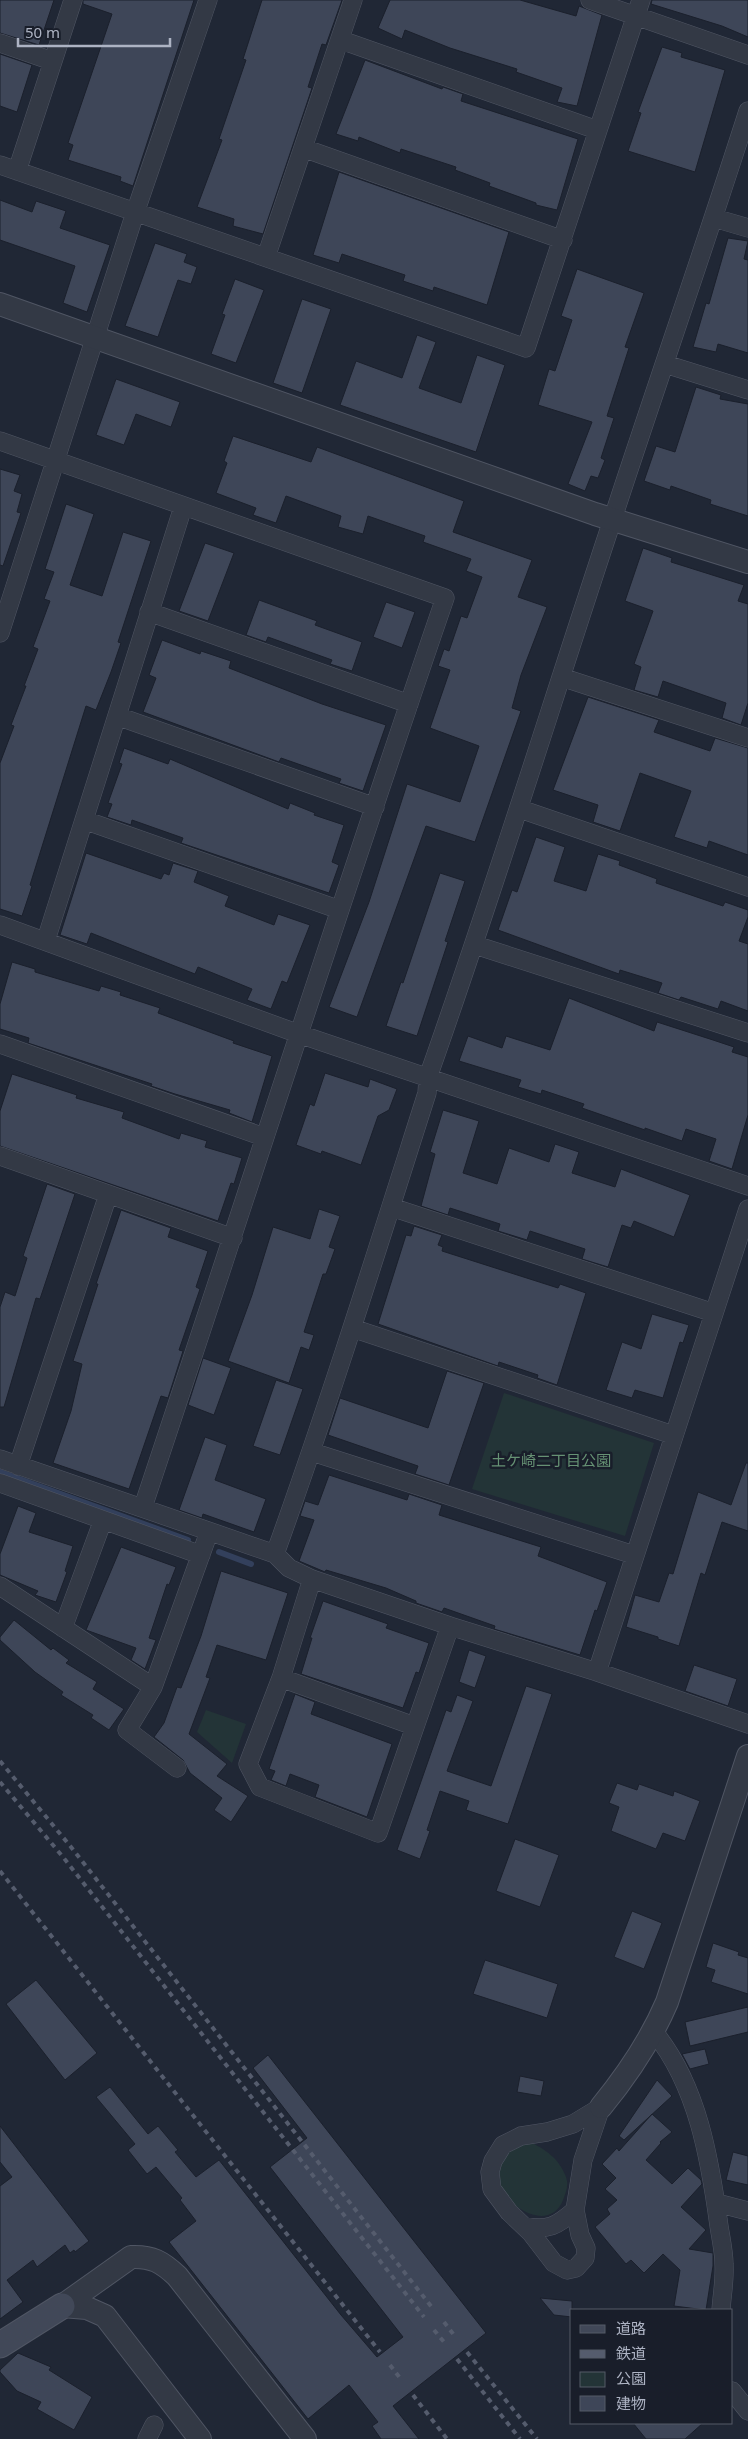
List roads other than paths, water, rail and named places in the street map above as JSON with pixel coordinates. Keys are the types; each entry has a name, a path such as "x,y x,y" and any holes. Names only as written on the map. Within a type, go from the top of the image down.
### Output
{"main road":[{"path":"0,2345 62,2306"}],"street":[{"path":"17,171 73,0"},
{"path":"0,633 136,213 208,0"},
{"path":"266,257 353,0"},
{"path":"590,0 638,8 748,55"},
{"path":"0,165 526,348 638,8"},
{"path":"340,40 597,130"},
{"path":"0,43 52,61"},
{"path":"276,1554 312,1452 391,1207 427,1093 428,1077 475,945 612,520 748,111"},
{"path":"303,148 563,240"},
{"path":"714,218 748,228"},
{"path":"0,304 612,520 748,562"},
{"path":"665,364 748,390"},
{"path":"0,441 445,598 298,1034 233,1238 143,1507"},
{"path":"46,940 184,507"},
{"path":"149,612 409,704"},
{"path":"562,677 748,738"},
{"path":"118,716 375,807"},
{"path":"520,809 748,887"},
{"path":"84,820 340,910"},
{"path":"0,925 46,940 298,1034 748,1186"},
{"path":"475,945 748,1033"},
{"path":"0,1044 264,1137"},
{"path":"0,1156 233,1238"},
{"path":"18,1466 108,1195"},
{"path":"391,1207 714,1313"},
{"path":"597,1672 748,1209"},
{"path":"352,1328 673,1435"},
{"path":"312,1452 634,1556"},
{"path":"0,1459 276,1554 288,1568 312,1579 450,1626 597,1672 748,1724"},
{"path":"0,1484 201,1555"},
{"path":"64,1628 104,1520"},
{"path":"177,1768 127,1730 153,1687 209,1532"},
{"path":"312,1579 280,1678 248,1764 260,1788 378,1833 450,1626"},
{"path":"0,1586 153,1687"},
{"path":"280,1678 414,1726"},
{"path":"601,2107 586,2146 575,2210 580,2235 586,2248 585,2258 576,2268 567,2270 554,2263 524,2226 509,2212 492,2189 490,2172 493,2161 503,2145 521,2136 547,2132 573,2124 601,2107 622,2082 654,2032 667,2002 748,1756"},
{"path":"654,2032 666,2048 690,2092 717,2203 724,2265 721,2309"},
{"path":"717,2203 748,2211"},
{"path":"524,2226 543,2230 562,2222 575,2210"},
{"path":"62,2306 131,2257 145,2256 162,2262 177,2276 306,2439"},
{"path":"62,2306 87,2308 104,2316 200,2439"},
{"path":"733,2392 748,2411"}],"waterway":[{"path":"0,1472 188,1540"},
{"path":"219,1552 251,1564"}],"railway":[{"path":"0,1761 71,1847 434,2310"},
{"path":"0,1782 63,1857 424,2317"},
{"path":"0,1871 380,2352"},
{"path":"444,2322 454,2335"},
{"path":"434,2330 444,2342"},
{"path":"467,2352 537,2439"},
{"path":"457,2359 520,2439"},
{"path":"390,2365 400,2378"},
{"path":"413,2395 447,2439"}],"park label":[{"name":"土ケ崎二丁目公園","path":"551,1461"}]}
